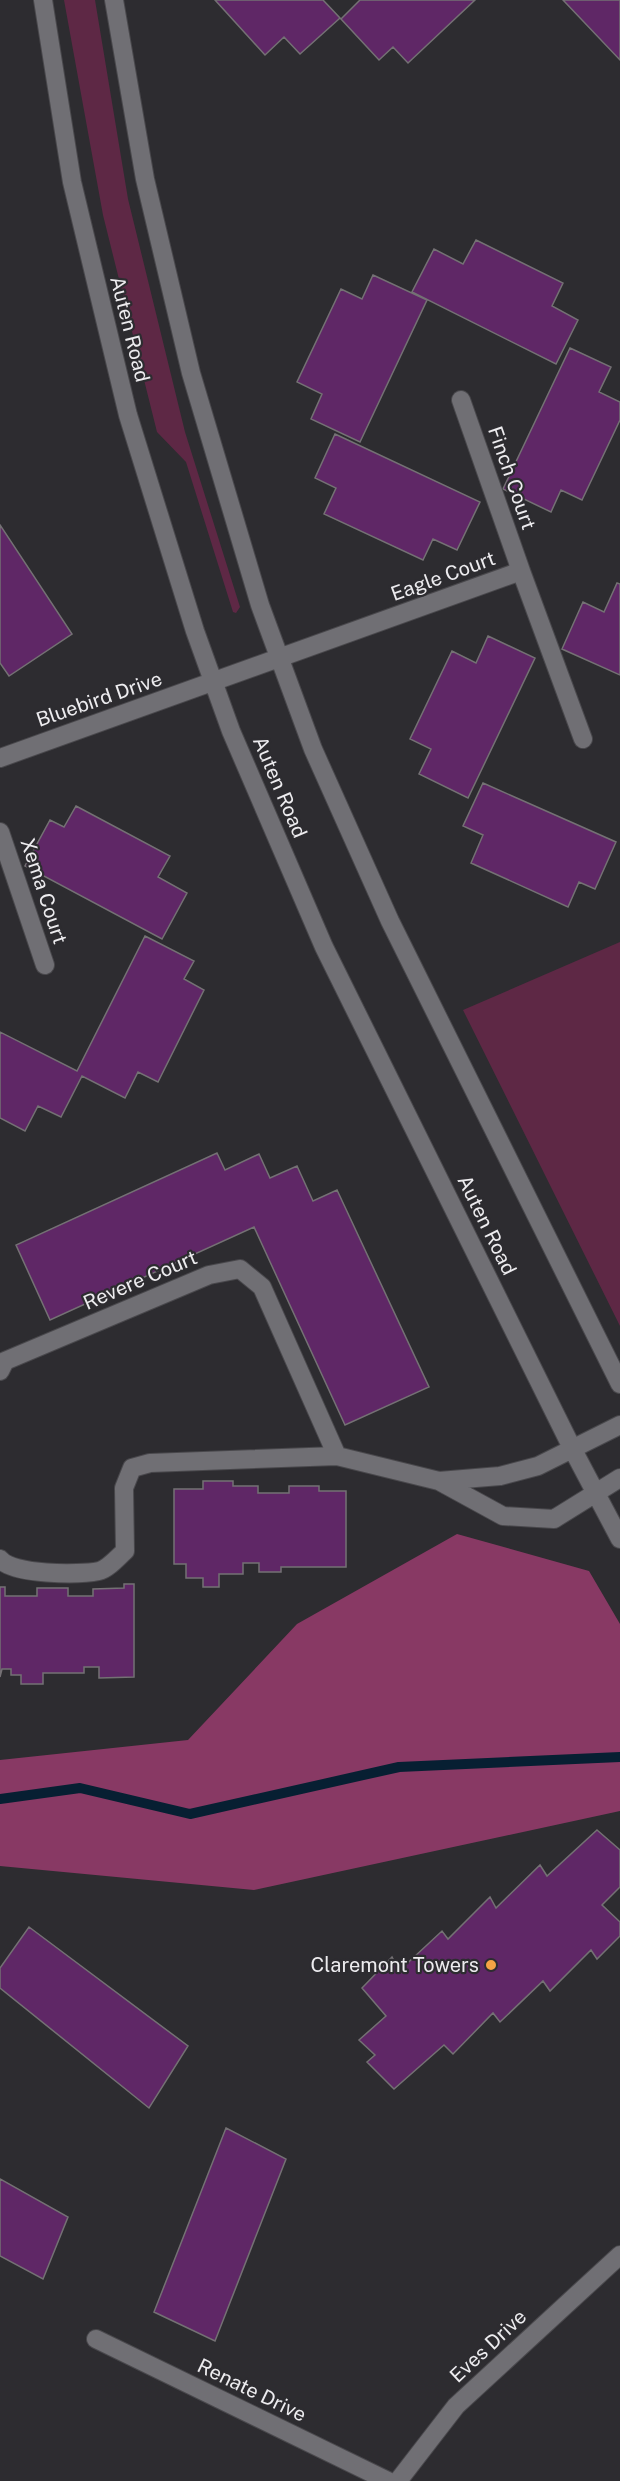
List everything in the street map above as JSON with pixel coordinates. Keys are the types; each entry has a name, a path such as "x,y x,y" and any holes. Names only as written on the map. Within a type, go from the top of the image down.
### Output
{"street":[{"name":"Auten Road","path":"43,0 72,182 128,415 213,682 231,731 324,947 573,1450 620,1539"},
{"path":"114,0 145,179 191,373 257,594 280,659 313,748 390,921 620,1384"},
{"name":"Finch Court","path":"461,400 521,571"},
{"name":"Eagle Court","path":"213,682 521,571 583,739"},
{"name":"Bluebird Drive","path":"0,758 213,682"},
{"name":"Xema Court","path":"0,831 45,965"},
{"name":"Revere Court","path":"0,1371 4,1361 209,1275 240,1269 262,1287 337,1456"},
{"path":"440,1481 500,1476 538,1466 620,1425"},
{"path":"0,1559 5,1566 26,1572 101,1571 125,1551 124,1488 132,1468 150,1463 337,1456 440,1481 503,1516 554,1519 620,1478"},
{"name":"Eves Drive","path":"398,2481 456,2406 620,2255"},
{"name":"Renate Drive","path":"96,2339 388,2481"}],"shaded area":[{"path":"64,0 95,0 128,199 185,432 240,607 236,613 233,612 186,462 157,432 103,215"},
{"path":"620,942 620,1326 463,1010"},
{"path":"457,1534 589,1571 620,1624 620,1811 254,1890 0,1866 0,1760 188,1740 297,1624"}],"building":[{"path":"215,0 323,0 340,18 300,54 284,37 265,55"},
{"path":"360,0 475,0 408,63 393,47 379,60 341,19"},
{"path":"563,0 620,0 620,60"},
{"path":"476,240 563,283 552,306 578,320 556,364 412,292 434,249 463,264"},
{"path":"373,275 427,300 360,442 311,419 322,394 297,382 341,289 362,299"},
{"path":"570,348 611,367 599,392 620,402 620,420 582,500 561,490 551,512 503,489"},
{"path":"335,434 480,502 457,550 433,539 423,560 324,514 336,488 315,478"},
{"path":"0,525 72,634 9,676 0,663"},
{"path":"617,583 620,584 620,675 562,649 583,602 604,612"},
{"path":"488,636 535,658 468,798 419,774 431,749 410,739 452,651 476,663"},
{"path":"483,783 616,842 595,889 579,882 568,907 471,863 483,835 463,826"},
{"path":"76,806 170,856 158,877 187,893 162,939 25,866 50,820 64,827"},
{"path":"145,936 194,961 184,979 204,990 158,1082 138,1072 125,1098 82,1076 61,1117 38,1106 25,1131 0,1118 0,1032 77,1071"},
{"path":"217,1153 225,1170 259,1154 270,1178 297,1166 313,1201 337,1190 429,1387 345,1425 254,1227 50,1320 16,1245"},
{"path":"203,1481 233,1481 233,1486 258,1486 258,1493 289,1493 289,1486 319,1486 319,1491 346,1491 346,1567 281,1567 281,1572 259,1572 259,1563 243,1563 243,1574 219,1574 219,1587 203,1587 203,1578 186,1578 186,1564 174,1564 174,1489 203,1489"},
{"path":"124,1584 134,1584 134,1677 99,1678 99,1667 84,1667 84,1673 43,1673 43,1684 21,1684 21,1675 11,1675 11,1669 2,1669 0,1677 0,1587 5,1587 5,1596 37,1596 37,1588 68,1588 68,1596 93,1596 93,1589 124,1588"},
{"name":"Claremont Towers","path":"597,1830 620,1850 620,1887 602,1905 620,1922 620,1936 597,1959 591,1950 550,1991 543,1981 500,2022 493,2013 453,2054 444,2045 394,2089 367,2062 375,2055 359,2040 386,2016 362,1988 392,1957 399,1971 442,1931 448,1939 490,1897 496,1908 540,1865 547,1876"},
{"path":"29,1927 188,2046 149,2108 0,1988 0,1968"},
{"path":"226,2128 286,2159 215,2341 154,2312"},
{"path":"0,2179 68,2217 43,2279 0,2256"}],"waterway":[{"path":"0,1799 80,1788 190,1814 399,1767 620,1757"}],"place":[{"name":"Claremont Towers","path":"491,1965"}]}
